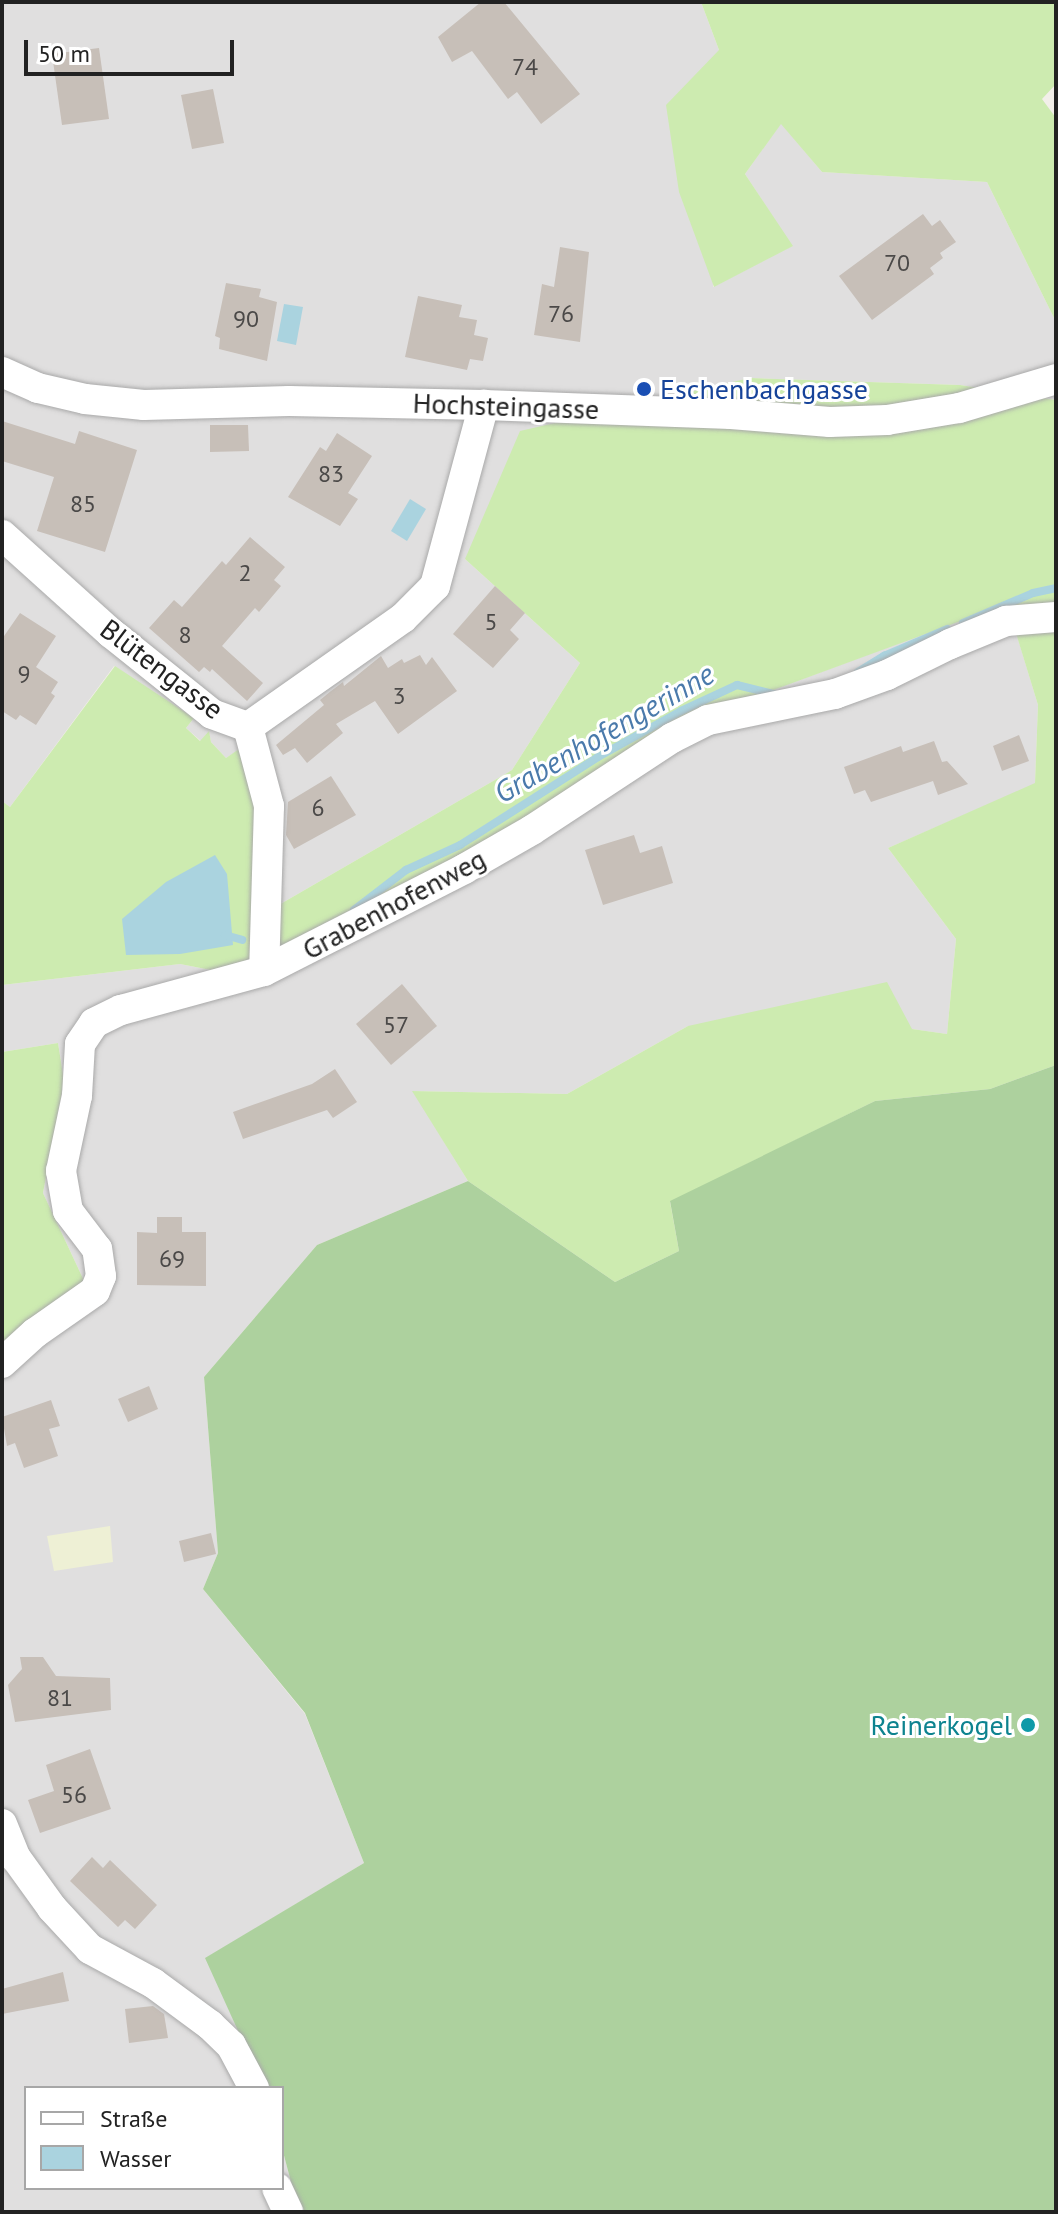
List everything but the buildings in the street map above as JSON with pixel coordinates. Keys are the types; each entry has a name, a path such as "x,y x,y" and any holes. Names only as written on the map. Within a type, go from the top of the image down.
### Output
{"street":[{"name":"Hochsteingasse","path":"2,372 38,388 85,399 144,405 284,401 484,405 731,414 830,422 887,420 959,408 1056,379"},
{"path":"248,727 403,618 435,586 484,405"},
{"name":"Blütengasse","path":"2,535 111,633 212,714 248,727 269,806 264,971"},
{"name":"Grabenhofenweg","path":"2,1363 35,1333 95,1291 101,1276 97,1249 68,1211 61,1171 77,1096 80,1044 94,1023 121,1010 264,971 464,869 532,830 672,738 708,720 835,694 1006,621 1056,617"},
{"path":"2,1824 16,1858 52,1908 90,1949 153,1983 210,2025 231,2045 253,2086"},
{"path":"264,2212 269,2190"},
{"path":"278,2190 288,2212"}],"shaded area":[{"path":"2,2 701,2 719,50 713,287 792,246 745,174 781,123 822,172 987,182 1056,322 1056,400 960,385 750,378 465,559 580,663 512,770 277,906 239,750 226,758 211,742 209,732 201,741 186,728 194,718 114,666 10,807 2,801"},
{"path":"1007,603 1038,705 1035,784 888,848 956,939 947,1034 912,1029 688,1026 567,1094 413,1091 468,1181 317,1245 204,1377 218,1553 203,1589 305,1714 364,1863 206,1958 263,2086 24,2086 24,2190 284,2190 284,2156 299,2212 2,2212 2,1353 86,1285 43,1193 64,1081 58,1043 2,1052 2,985 180,964 221,972 689,721"}],"green space":[{"path":"701,2 1056,2 1056,84 1042,99 1056,118 1056,322 987,182 822,172 781,124 745,174 793,246 714,287 679,192 666,105 719,50"},
{"path":"750,378 960,385 1056,400 1056,1065 990,1089 875,1101 670,1202 679,1251 615,1282 468,1181 412,1091 567,1094 688,1026 887,982 912,1029 947,1034 956,939 888,848 1035,783 1038,705 1007,604 689,721 464,869 221,972 180,964 2,985 2,801 10,807 115,666 194,718 186,728 200,741 209,731 211,742 226,758 239,749 254,784 277,906 512,770 580,663 465,559 520,431"},
{"path":"58,1043 64,1081 43,1193 86,1285 2,1353 2,1052"},
{"path":"1056,1065 1056,2212 299,2212 284,2156 284,2086 263,2086 205,1958 364,1863 305,1713 203,1589 218,1553 204,1377 317,1245 468,1181 615,1282 679,1251 670,1201 875,1101 990,1089"},
{"path":"110,1526 113,1562 54,1571 47,1536"}],"water":[{"path":"284,304 303,307 296,345 277,341"},
{"path":"410,499 426,509 407,541 391,531"},
{"path":"215,855 227,874 233,945 180,954 126,955 122,919 166,882"}],"waterway":[{"name":"Grabenhofengerinne","path":"963,623 1033,593 1056,588"},
{"name":"Grabenhofengerinne","path":"858,672 884,656 947,629"},
{"name":"Grabenhofengerinne","path":"354,910 406,870 460,845 598,757 681,711 737,685 777,695"},
{"name":"Grabenhofengerinne","path":"225,935 242,940"}],"place":[{"name":"Eschenbachgasse","path":"644,389"},
{"name":"Reinerkogel","path":"1028,1725"}]}
